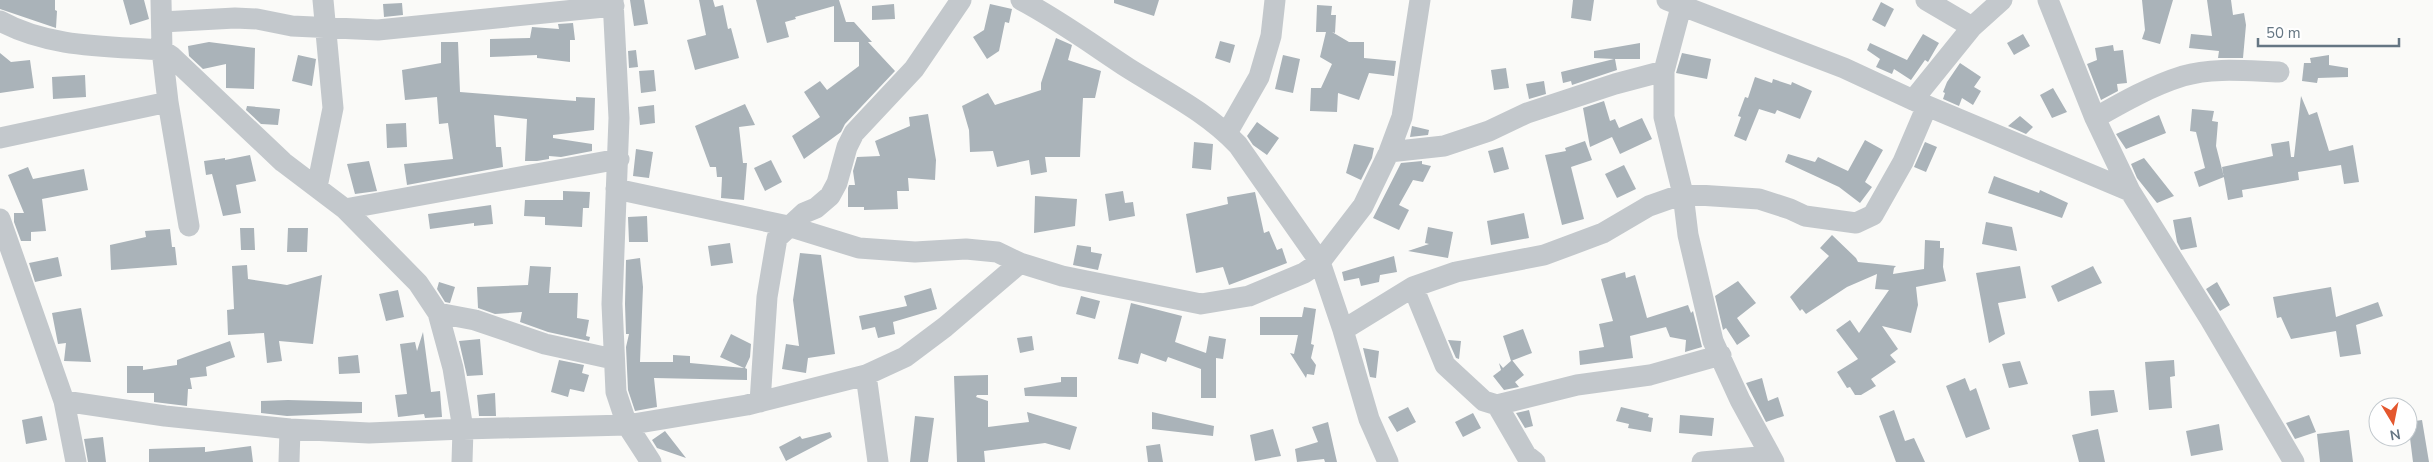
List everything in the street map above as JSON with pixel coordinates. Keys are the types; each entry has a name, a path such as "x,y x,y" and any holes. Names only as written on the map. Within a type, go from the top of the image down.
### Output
{"street":[{"path":"161,0 162,50 168,102 189,226"},
{"path":"316,187 333,108 323,0"},
{"path":"760,402 767,297 776,238 804,212 816,208 830,196 837,183 847,147 854,134 914,69 961,0"},
{"path":"1021,0 1047,13 1184,102 1227,133 1238,145 1320,262 1343,330 1366,411 1388,462"},
{"path":"1227,133 1259,77 1271,36 1274,0"},
{"path":"616,189 788,226 859,248 915,252 966,249 997,252 1020,264 1062,276 1201,304 1249,296 1304,273 1320,262 1363,206 1389,152 1402,117 1420,0"},
{"path":"1926,0 1972,27"},
{"path":"1343,330 1413,287 1456,272 1544,255 1603,233 1649,206 1683,194 1759,199 1805,216 1856,223 1873,215 1903,162 1920,103 1972,27 2002,0"},
{"path":"2048,0 2095,118 2130,191 2210,319 2294,462"},
{"path":"162,22 235,18 257,19 292,26 378,30 414,28 614,3 620,159 616,189 612,304 613,359 616,392 627,425 651,462"},
{"path":"1702,462 1772,459 1740,400 1713,341 1688,235 1683,194 1664,117 1664,71 1674,4 1777,41 1844,68 1920,103 2130,191"},
{"path":"0,20 24,33 53,41 162,50 171,56 283,162 345,209 418,283 438,313 453,368 463,429 462,462"},
{"path":"2095,118 2138,94 2184,76 2227,70 2280,72"},
{"path":"1389,152 1444,146 1489,131 1527,113 1615,84 1664,71"},
{"path":"0,138 168,102"},
{"path":"345,209 620,159"},
{"path":"0,219 64,401 76,462"},
{"path":"64,401 165,416 290,429 369,434 463,429 627,425 760,402 866,375 905,357 1020,264"},
{"path":"1413,287 1446,365 1484,401 1497,405 1577,385 1650,376 1721,355"},
{"path":"438,313 475,320 546,344 613,359"},
{"path":"866,375 878,462"},
{"path":"1497,405 1526,455 1535,462"},
{"path":"289,462 290,429"}],"building":[{"path":"0,0 55,0 55,10 57,11 56,28 0,9"},
{"path":"123,0 144,0 149,19 130,25"},
{"path":"630,0 644,0 648,24 634,26"},
{"path":"699,0 713,0 715,7 723,5 728,29 731,28 739,58 695,70 687,40 706,35"},
{"path":"756,0 839,0 846,22 854,22 872,42 868,42 895,71 845,124 841,132 804,159 792,136 820,117 804,92 820,81 827,90 859,66 859,42 834,42 834,6 795,17 796,19 785,22 789,37 767,43"},
{"path":"1114,0 1159,0 1154,16 1114,3"},
{"path":"1573,0 1594,0 1591,21 1571,18"},
{"path":"2142,0 2173,0 2160,44 2142,39 2145,30"},
{"path":"2207,0 2231,0 2233,15 2244,13 2246,25 2243,58 2218,58 2219,51 2189,48 2191,34 2212,36"},
{"path":"1881,2 1894,9 1885,27 1872,20"},
{"path":"402,3 403,15 384,17 383,4"},
{"path":"894,4 895,19 872,20 872,6"},
{"path":"990,4 1012,9 1009,23 1005,22 999,51 987,59 973,37 984,30"},
{"path":"1317,5 1332,6 1331,15 1336,15 1335,33 1332,32 1349,42 1364,42 1364,58 1396,61 1394,76 1369,73 1359,100 1338,93 1337,112 1310,111 1311,88 1321,88 1332,64 1320,57 1326,32 1316,32"},
{"path":"573,23 575,40 570,40 570,62 537,58 537,55 490,57 490,39 530,38 532,27 559,29 558,24"},
{"path":"1923,34 1939,43 1928,62 1925,60 1911,80 1894,69 1892,74 1876,67 1880,59 1867,50 1870,43 1907,60"},
{"path":"2023,34 2030,46 2014,55 2007,43"},
{"path":"1056,38 1072,45 1068,60 1101,71 1095,98 1083,98 1080,157 1045,157 1047,172 1031,175 1029,160 997,167 993,151 970,152 969,130 962,106 988,93 995,105 1041,90 1041,83"},
{"path":"1220,41 1235,45 1230,63 1215,58"},
{"path":"209,42 255,48 254,89 226,88 226,64 203,69 189,56 188,46"},
{"path":"441,42 458,42 460,92 576,101 576,97 595,98 594,130 553,135 553,138 592,144 592,151 561,157 549,156 549,159 537,161 525,161 527,119 494,115 496,147 501,147 503,167 407,185 404,164 453,159 448,123 439,124 437,97 405,100 403,81 402,70 441,63"},
{"path":"1640,43 1640,59 1615,59 1617,70 1572,85 1571,81 1563,83 1561,72 1614,59 1594,58 1594,51"},
{"path":"2113,45 2114,51 2123,50 2127,83 2117,84 2118,91 2101,100 2087,64 2097,60 2095,48"},
{"path":"636,50 638,67 629,68 628,51"},
{"path":"0,53 11,62 30,60 34,88 0,93"},
{"path":"1682,53 1711,59 1707,79 1676,73"},
{"path":"298,55 316,59 312,86 292,81"},
{"path":"1283,55 1300,59 1293,93 1275,89"},
{"path":"2329,55 2329,65 2348,68 2348,77 2318,78 2317,83 2302,81 2304,63 2311,63 2310,58"},
{"path":"1960,63 1981,77 1974,87 1981,91 1973,105 1962,98 1959,106 1943,99 1945,93 1943,92 1947,82"},
{"path":"1506,68 1509,88 1494,90 1491,70"},
{"path":"654,70 656,91 641,93 639,71"},
{"path":"85,75 86,97 53,99 52,77"},
{"path":"1755,77 1772,83 1773,79 1791,85 1792,82 1812,91 1800,119 1777,110 1775,114 1759,109 1746,141 1734,136 1741,117 1738,116 1745,97 1748,98"},
{"path":"1544,81 1546,94 1529,99 1526,84"},
{"path":"2053,88 2067,112 2052,118 2040,95"},
{"path":"2301,96 2309,115 2317,112 2329,151 2353,145 2359,182 2344,184 2341,165 2298,172 2299,180 2242,190 2243,197 2228,200 2222,167 2273,156 2271,144 2289,141 2291,157 2294,157"},
{"path":"1604,101 1610,121 1615,119 1619,128 1642,118 1652,139 1620,154 1612,137 1590,147 1583,108"},
{"path":"745,104 755,125 739,127 743,163 747,163 744,200 721,198 722,177 717,177 716,167 710,167 695,126"},
{"path":"654,105 655,123 640,125 638,107"},
{"path":"247,106 280,109 278,125 261,124 246,110"},
{"path":"2192,109 2214,111 2212,121 2218,122 2216,146 2224,177 2199,187 2194,172 2205,168 2196,132 2190,131"},
{"path":"928,114 936,160 935,180 908,178 909,191 897,191 898,209 864,210 864,207 848,207 848,188 849,185 855,185 853,171 857,157 880,156 875,141 910,126 909,117"},
{"path":"2159,115 2166,133 2126,149 2116,134"},
{"path":"2020,116 2033,127 2026,134 2008,126"},
{"path":"1257,122 1279,138 1267,155 1253,145 1247,136"},
{"path":"406,123 407,147 387,148 386,124"},
{"path":"1412,126 1429,130 1428,135 1410,137"},
{"path":"1865,140 1883,150 1865,182 1872,187 1860,203 1839,187 1785,162 1788,154 1815,162 1818,157 1848,171"},
{"path":"1585,141 1592,160 1571,167 1584,219 1562,225 1545,155 1566,151 1565,148"},
{"path":"1194,142 1213,144 1211,170 1192,168"},
{"path":"1925,142 1937,147 1926,172 1914,167"},
{"path":"1354,144 1374,148 1372,158 1361,180 1346,173"},
{"path":"1503,147 1509,169 1494,173 1488,151"},
{"path":"636,149 653,152 649,178 633,176"},
{"path":"250,155 256,181 236,185 241,213 223,216 212,174 206,175 204,161 225,158 225,160"},
{"path":"2144,158 2174,196 2157,203 2137,178 2131,164"},
{"path":"771,160 782,182 765,191 754,168"},
{"path":"369,161 377,191 355,194 347,164"},
{"path":"1422,161 1422,164 1431,166 1423,182 1413,180 1399,205 1409,210 1399,230 1373,218 1401,163"},
{"path":"1624,165 1636,189 1617,198 1605,174"},
{"path":"28,167 33,179 84,169 88,190 42,199 46,231 31,232 31,241 21,241 14,222 14,213 24,213 8,175"},
{"path":"1994,176 2039,193 2040,190 2068,203 2062,218 1988,193"},
{"path":"563,191 590,192 589,208 583,208 582,227 545,225 545,217 524,216 525,200 563,200"},
{"path":"1123,191 1125,203 1133,202 1135,216 1109,221 1105,194"},
{"path":"1255,192 1264,233 1269,231 1277,250 1282,248 1287,263 1229,285 1223,267 1196,273 1186,214 1228,204 1227,197"},
{"path":"1035,196 1077,199 1075,226 1034,233"},
{"path":"491,205 493,224 474,226 474,223 430,229 428,214"},
{"path":"1524,213 1529,238 1491,245 1487,221"},
{"path":"647,216 648,242 629,242 628,217"},
{"path":"2191,217 2197,247 2181,250 2177,242 2173,220"},
{"path":"1986,222 2012,227 2017,251 1982,244"},
{"path":"1428,227 1453,232 1448,258 1408,251 1429,244 1425,243"},
{"path":"240,228 254,228 255,250 241,250"},
{"path":"288,228 308,228 307,252 287,252"},
{"path":"170,229 177,265 111,270 110,245 146,237 145,231"},
{"path":"1832,235 1858,262 1896,266 1893,274 1924,269 1925,240 1940,241 1940,248 1944,248 1943,267 1946,281 1916,287 1918,305 1911,333 1882,326 1898,349 1890,355 1896,362 1871,379 1876,386 1861,395 1855,395 1850,387 1847,388 1837,372 1858,359 1836,330 1850,320 1859,333 1889,290 1875,289 1877,274 1847,287 1806,314 1802,309 1800,311 1790,297 1829,256 1820,248"},
{"path":"730,243 733,263 711,266 708,246"},
{"path":"1077,245 1091,247 1091,252 1102,254 1098,270 1073,265"},
{"path":"800,253 821,255 835,354 808,358 806,373 782,369 786,344 799,346 793,300"},
{"path":"1394,256 1397,272 1380,275 1379,282 1361,286 1359,278 1344,281 1342,272"},
{"path":"58,257 62,276 35,282 29,263"},
{"path":"640,258 643,287 640,362 673,362 673,355 690,356 690,363 744,368 720,357 731,334 751,344 750,357 745,368 747,369 747,380 654,378 657,407 635,411 628,390 626,347 629,334 626,334 626,260"},
{"path":"247,265 248,279 287,285 322,275 313,344 279,341 282,361 267,363 264,333 228,335 227,310 234,309 232,266"},
{"path":"530,266 551,267 549,293 578,293 577,318 589,320 586,336 590,337 589,341 548,332 520,322 522,312 495,314 478,308 477,287 528,285"},
{"path":"2020,266 2026,298 1998,303 2005,334 1989,343 1976,273"},
{"path":"2093,266 2102,283 2058,302 2051,286"},
{"path":"1625,272 1626,278 1635,275 1647,318 1688,305 1691,313 1693,311 1702,347 1685,352 1686,340 1670,337 1666,327 1630,336 1633,358 1580,365 1579,351 1604,347 1599,324 1613,321 1601,279"},
{"path":"1738,281 1756,303 1737,318 1750,336 1737,345 1726,328 1723,330 1715,296"},
{"path":"439,282 455,287 450,303 445,302 437,289"},
{"path":"2217,282 2230,305 2220,311 2206,289"},
{"path":"2331,287 2336,317 2378,302 2383,316 2356,325 2361,354 2340,357 2336,331 2291,339 2281,317 2277,318 2273,297"},
{"path":"931,288 937,309 893,322 895,334 878,338 875,327 862,330 859,316 907,306 904,296"},
{"path":"398,290 404,317 386,321 379,294"},
{"path":"1081,296 1100,301 1095,319 1076,314"},
{"path":"1131,303 1182,316 1175,342 1206,353 1209,336 1226,339 1223,359 1216,358 1216,398 1201,398 1201,369 1168,357 1166,362 1141,353 1138,364 1118,359"},
{"path":"1304,307 1316,309 1311,344 1314,345 1311,358 1316,365 1314,375 1307,374 1306,378 1290,353 1294,354 1298,335 1260,335 1260,317 1302,317"},
{"path":"81,308 91,362 64,361 66,343 58,344 52,313"},
{"path":"1523,329 1532,353 1511,361 1503,336"},
{"path":"423,332 431,392 440,391 442,417 425,418 424,414 398,417 395,395 407,394 400,344 415,342 417,351"},
{"path":"1032,336 1034,350 1020,353 1017,338"},
{"path":"480,339 483,375 467,376 459,341"},
{"path":"1448,340 1461,341 1459,359 1456,358"},
{"path":"230,341 235,357 206,367 207,376 190,378 192,389 188,389 187,406 154,402 154,393 127,393 127,366 143,366 143,370 177,365 177,360"},
{"path":"1363,348 1379,351 1376,378 1370,377"},
{"path":"358,355 360,373 339,374 338,357"},
{"path":"559,360 584,365 582,373 589,375 584,392 570,389 568,397 551,392"},
{"path":"1512,360 1524,375 1515,382 1519,387 1504,390 1493,376 1501,370 1499,363 1503,368"},
{"path":"2174,360 2175,376 2170,377 2172,408 2149,410 2145,362"},
{"path":"2020,361 2028,384 2009,388 2002,364"},
{"path":"988,375 988,395 977,395 976,397 988,401 988,427 1029,422 1027,412 1077,427 1070,450 1045,443 984,451 985,462 957,462 954,376"},
{"path":"1061,377 1077,377 1077,397 1025,396 1024,388 1061,382"},
{"path":"1762,378 1768,401 1778,397 1784,416 1766,422 1746,383"},
{"path":"1965,378 1970,391 1976,388 1990,429 1966,438 1946,386"},
{"path":"2114,390 2118,412 2091,416 2089,391"},
{"path":"495,393 496,416 479,416 477,395"},
{"path":"261,401 362,402 362,413 287,416 261,413"},
{"path":"1408,407 1416,422 1397,432 1388,417"},
{"path":"1621,407 1649,414 1648,417 1653,418 1651,432 1628,428 1629,424 1616,421"},
{"path":"1529,410 1533,426 1525,428 1516,413"},
{"path":"1894,410 1905,441 1914,438 1925,462 1896,462 1879,416"},
{"path":"1152,412 1214,426 1213,436 1152,429"},
{"path":"1473,413 1481,428 1463,437 1455,422"},
{"path":"1680,415 1714,418 1712,436 1679,433"},
{"path":"2309,415 2316,432 2295,439 2286,423"},
{"path":"42,416 47,440 26,444 22,420"},
{"path":"915,416 934,418 928,462 910,462"},
{"path":"2422,420 2429,462 2413,462 2411,447 2418,447 2418,421"},
{"path":"1328,422 1337,462 1325,462 1324,459 1297,462 1295,449 1318,442 1312,427"},
{"path":"2219,424 2223,450 2191,456 2186,431"},
{"path":"1273,429 1281,456 1255,461 1250,435"},
{"path":"2098,429 2105,462 2079,462 2072,435"},
{"path":"2349,430 2353,462 2320,462 2317,434"},
{"path":"665,431 686,458 657,448 652,440"},
{"path":"830,432 832,437 786,461 779,447 800,436 802,439"},
{"path":"103,437 106,462 88,462 84,439"},
{"path":"1160,444 1163,462 1148,462 1146,446"},
{"path":"251,446 253,462 149,462 149,449 205,447 205,452"}]}
